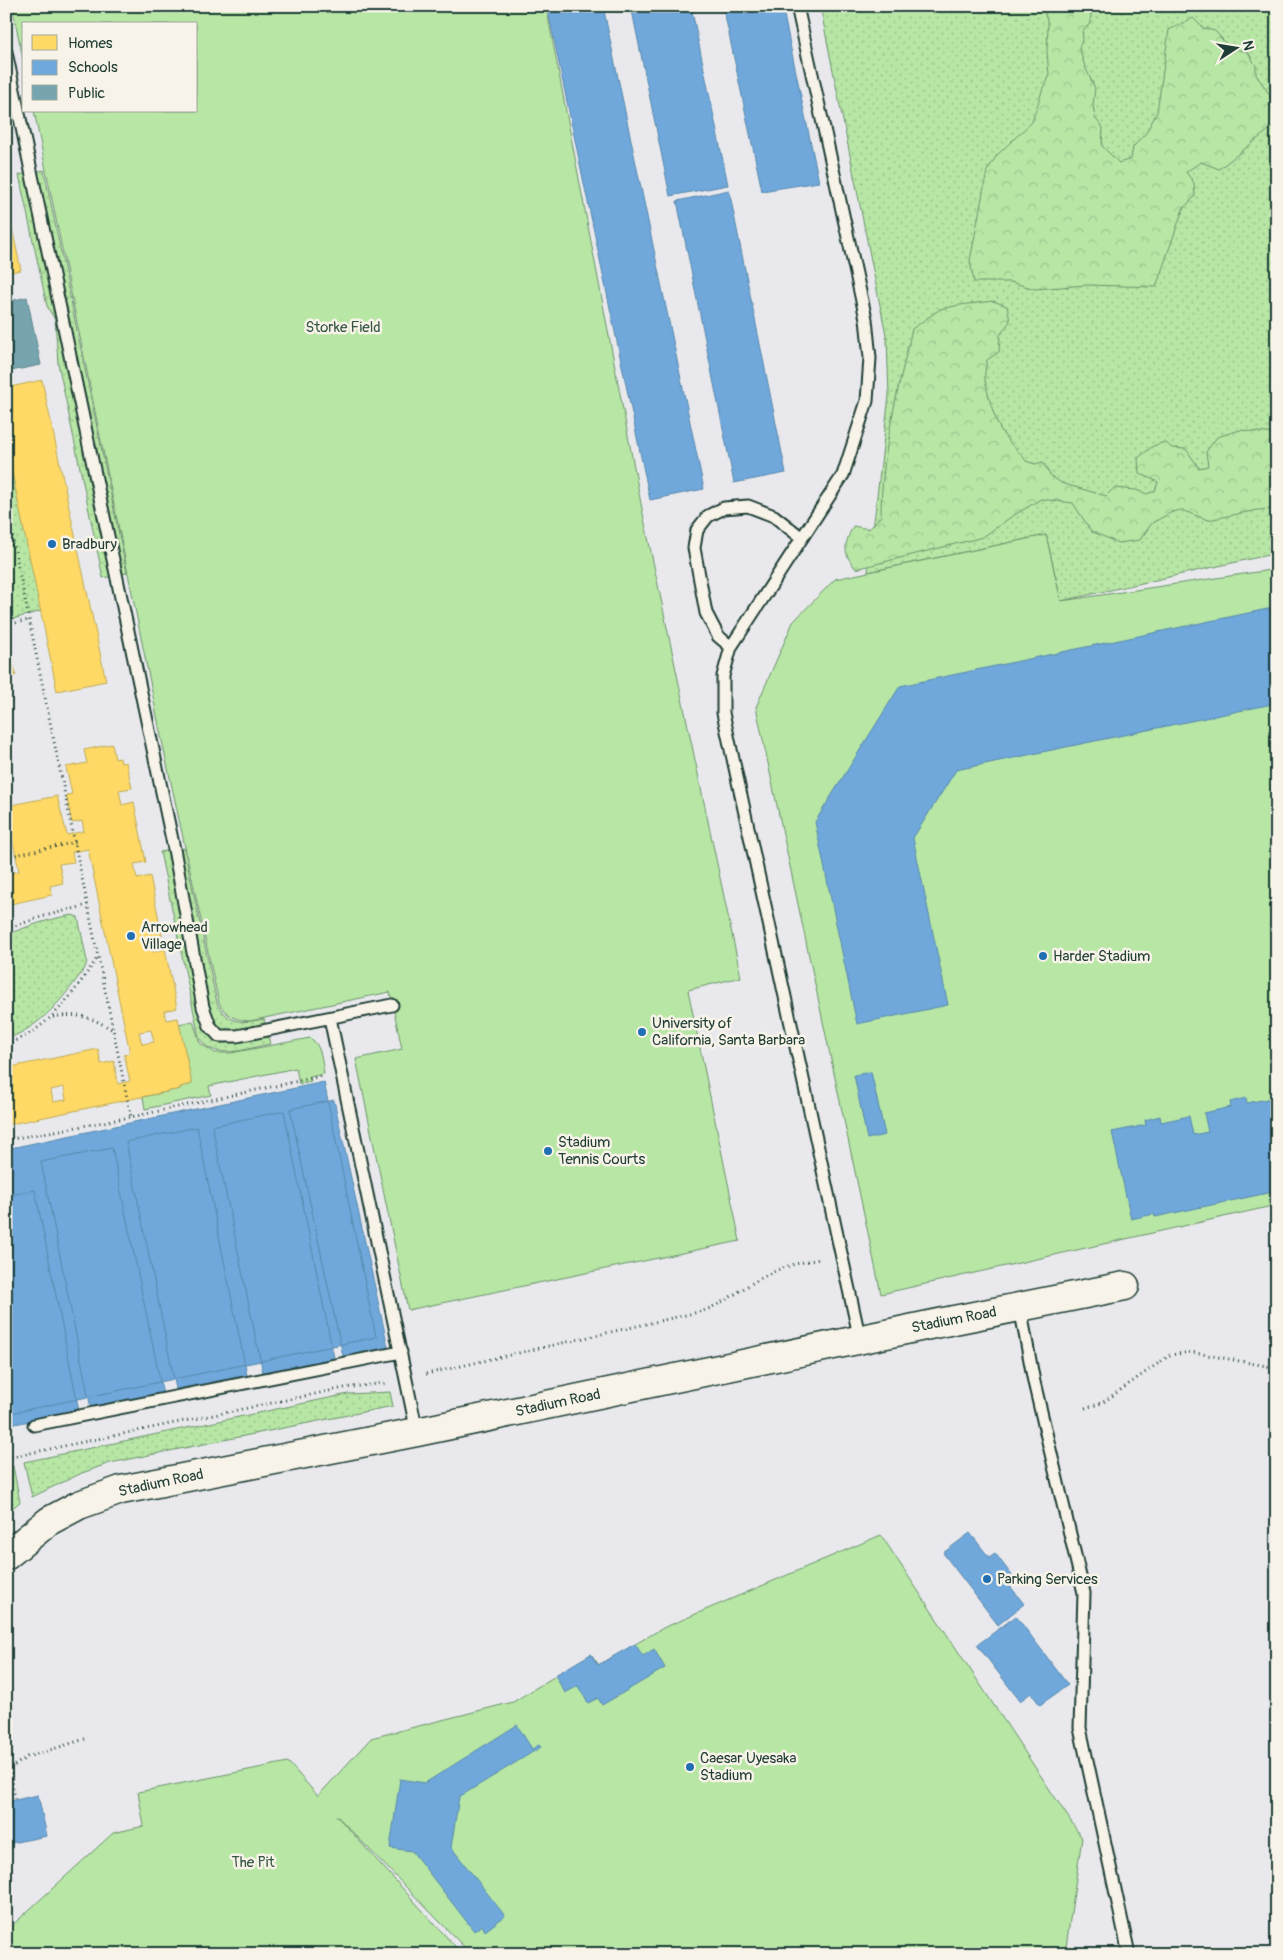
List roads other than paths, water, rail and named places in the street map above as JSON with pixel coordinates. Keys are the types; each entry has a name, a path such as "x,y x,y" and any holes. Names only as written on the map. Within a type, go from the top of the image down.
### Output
{"street":[{"name":"Stadium Road","path":"6,1556 49,1521 79,1505 121,1490 417,1432 1125,1286"}],"lane":[{"path":"797,6 866,319 870,358 867,401 843,475 731,647 723,676 723,713 860,1340"},
{"path":"6,52 174,850 203,1008 210,1026 220,1036 237,1036 392,1005"},
{"path":"731,647 718,636 706,614 694,548 698,530 708,516 724,508 748,506 774,516 802,538"},
{"path":"330,1018 417,1432"},
{"path":"1020,1307 1034,1382 1084,1593 1080,1728 1129,1954"},
{"path":"34,1425 400,1352"}],"place":[{"name":"Bradbury","path":"52,544"},
{"name":"Arrowhead Village","path":"131,936"},
{"name":"Harder Stadium","path":"1043,956"},
{"name":"University of California, Santa Barbara","path":"642,1032"},
{"name":"Stadium Tennis Courts","path":"548,1151"},
{"name":"Parking Services","path":"987,1579"},
{"name":"Caesar Uyesaka Stadium","path":"690,1767"}],"park label":[{"name":"Storke Field","path":"343,327"},
{"name":"The Pit","path":"253,1862"}]}
